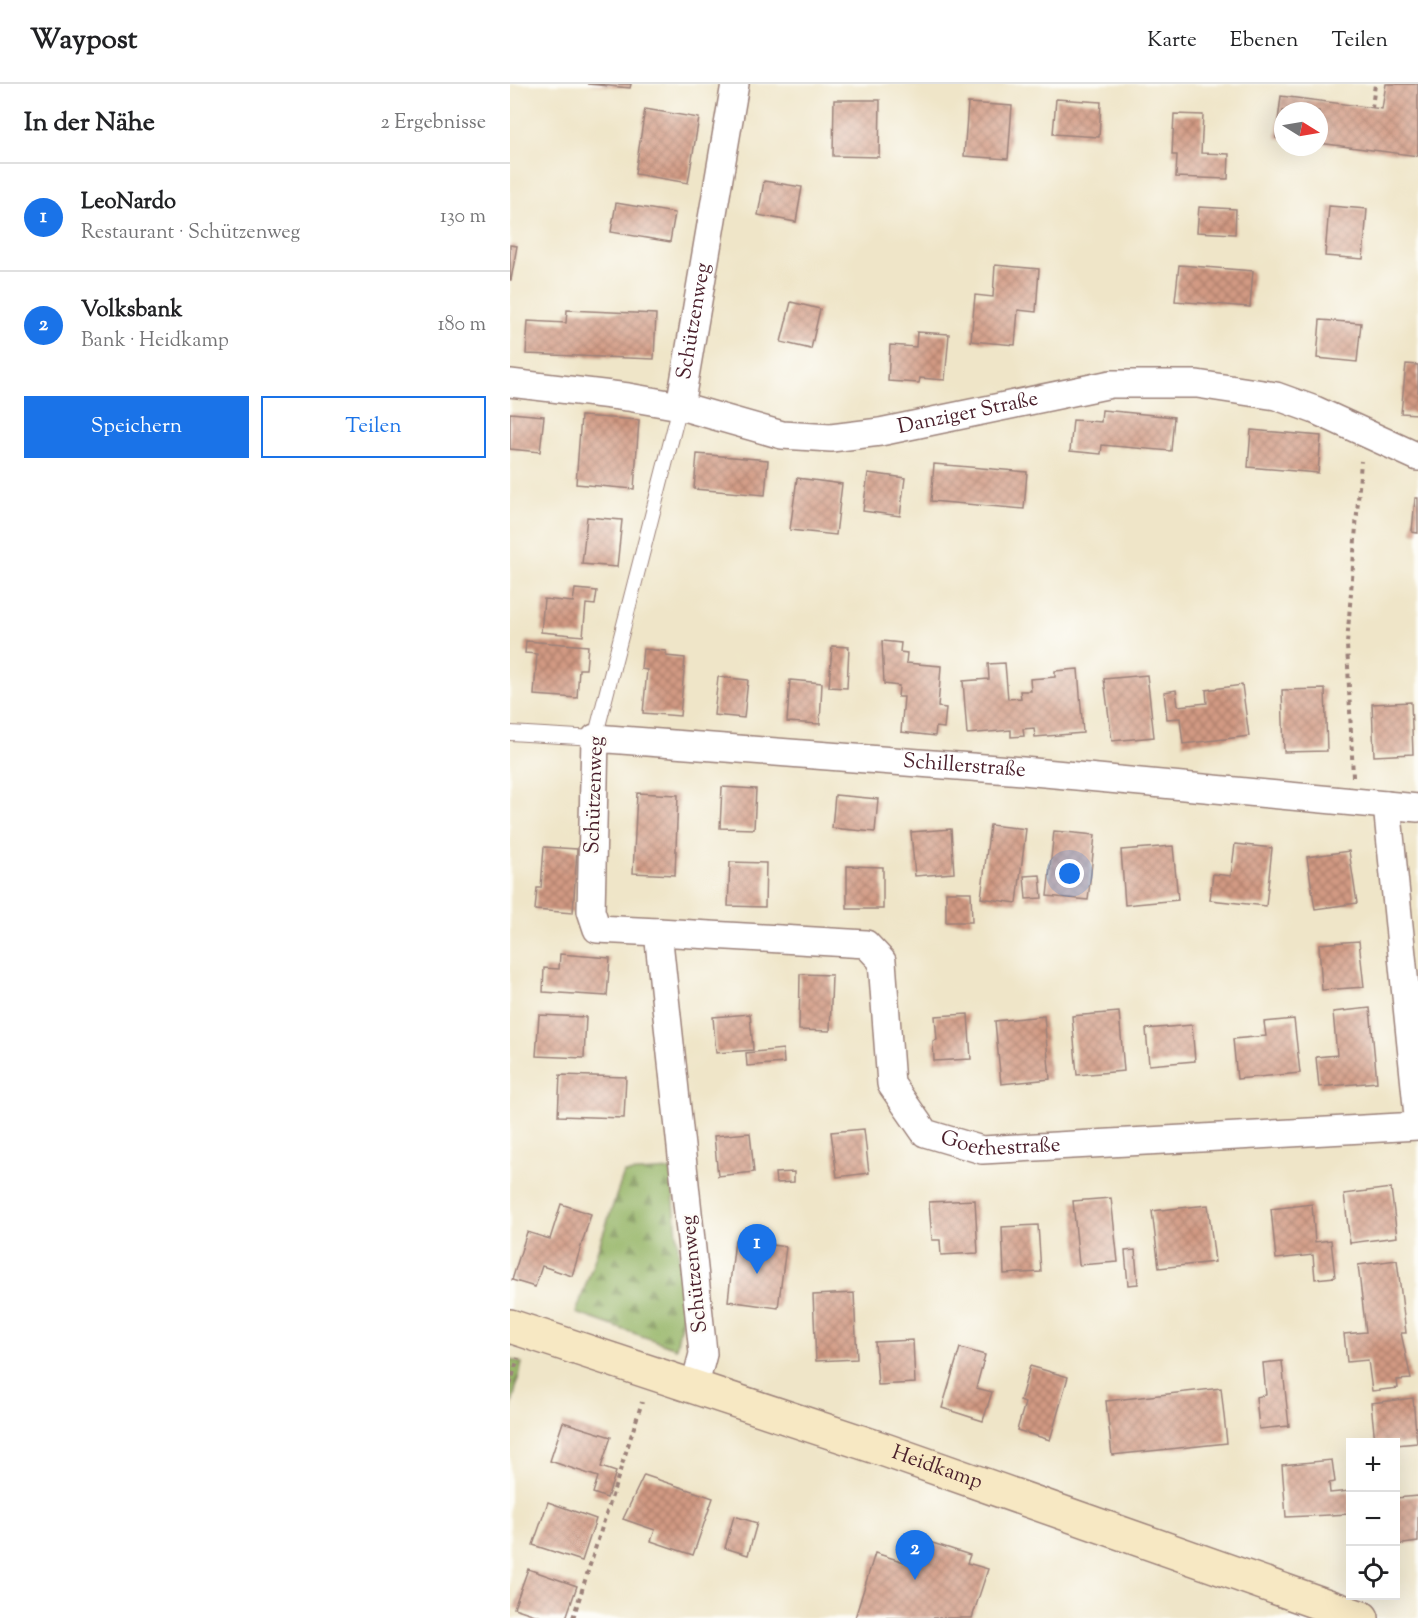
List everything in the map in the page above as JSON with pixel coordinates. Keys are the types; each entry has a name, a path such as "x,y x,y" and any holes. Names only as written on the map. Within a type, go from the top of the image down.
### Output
{"main road":[{"name":"Heidkamp","path":"510,1326 885,1450 1342,1615"}],"street":[{"name":"Schützenweg","path":"680,406 735,84"},
{"name":"Danziger Straße","path":"510,383 562,387 680,406 782,435 831,438 880,432 1111,384 1197,384 1276,396 1315,410 1418,457"},
{"name":"Schützenweg","path":"595,738 591,911 597,929 658,932 703,1354 694,1388"},
{"name":"Schillerstraße","path":"595,738 1023,771 1418,808"},
{"path":"1387,805 1418,1116"},
{"name":"Goethestraße","path":"658,932 866,944 882,961 891,1084 925,1133 982,1150 1418,1126"}],"lane":[{"name":"Schützenweg","path":"595,738 680,406"},
{"name":"Schillerstraße","path":"510,733 595,738"}],"path":[{"path":"1372,108 1375,84"},
{"path":"1354,801 1347,644 1364,433"},
{"path":"573,1618 651,1373"}],"green space":[{"path":"671,1170 684,1309 676,1348 576,1313 624,1173"},
{"path":"510,1359 522,1363 510,1413"}],"building":[{"path":"587,84 631,84 630,88"},
{"path":"1386,84 1418,84 1418,156 1328,144 1328,102 1382,109"},
{"path":"1281,96 1328,102 1280,102"},
{"path":"1056,99 1101,102 1099,137 1053,134"},
{"path":"834,100 880,100 879,157 833,156"},
{"path":"968,103 1012,106 1008,159 964,156"},
{"path":"645,109 699,118 688,183 635,174"},
{"path":"1174,114 1203,115 1201,153 1229,154 1228,179 1176,177 1177,155 1172,155"},
{"path":"764,181 802,187 796,222 758,215"},
{"path":"616,203 675,213 670,242 611,232"},
{"path":"1329,206 1367,209 1363,259 1325,256"},
{"path":"1199,207 1236,209 1235,234 1197,232"},
{"path":"510,245 517,246 511,280 510,280"},
{"path":"995,265 1039,269 1036,312 1018,310 1015,345 971,341 975,295 993,297"},
{"path":"1179,265 1253,271 1250,307 1175,301"},
{"path":"791,302 820,309 811,349 781,342"},
{"path":"567,310 656,314 654,359 526,354 528,321 566,323"},
{"path":"1320,320 1361,323 1357,362 1317,358"},
{"path":"917,332 949,334 945,380 920,378 919,383 888,381 890,345 916,347"},
{"path":"1406,364 1418,365 1418,414 1401,413"},
{"path":"1102,410 1174,417 1171,451 1102,445 1101,454 1070,451 1073,420 1101,422"},
{"path":"510,413 544,416 540,452 510,449"},
{"path":"581,416 639,420 634,489 576,484"},
{"path":"1251,430 1321,436 1318,473 1248,467"},
{"path":"697,454 768,460 765,495 694,489"},
{"path":"934,464 1027,472 1024,509 931,501"},
{"path":"868,473 905,478 900,516 863,511"},
{"path":"797,478 842,484 836,535 790,530"},
{"path":"1415,498 1418,498 1418,533 1412,532"},
{"path":"587,517 622,520 617,567 582,564"},
{"path":"575,589 597,591 595,605 586,604 583,636 541,632 544,599 573,602"},
{"path":"526,641 588,646 586,669 579,669 577,698 534,695 537,654 525,653"},
{"path":"882,641 901,643 900,652 907,653 906,663 941,666 938,707 946,708 944,728 936,727 935,736 901,732 904,697 898,697 899,686 884,684"},
{"path":"832,646 849,647 847,688 829,687"},
{"path":"643,649 666,651 666,656 685,658 680,716 643,713 647,670 641,669"},
{"path":"1005,663 1008,699 1021,698 1020,691 1031,691 1030,679 1055,677 1055,671 1078,669 1083,733 1035,737 1034,728 1023,729 1024,736 1011,737 1011,730 967,734 963,681 989,679 988,664"},
{"path":"1147,675 1154,737 1112,741 1104,679"},
{"path":"718,677 748,680 744,718 714,715"},
{"path":"790,680 822,683 820,724 787,722"},
{"path":"1242,685 1249,736 1183,744 1180,718 1167,719 1164,692 1176,690 1178,706 1207,703 1206,690"},
{"path":"1325,689 1327,751 1284,752 1282,690"},
{"path":"1411,702 1413,754 1374,756 1372,704"},
{"path":"722,787 756,789 754,829 720,828"},
{"path":"637,793 678,795 675,875 633,873"},
{"path":"835,795 878,799 875,832 832,828"},
{"path":"990,825 1026,829 1017,903 981,898"},
{"path":"951,829 954,873 915,876 911,832"},
{"path":"1054,831 1095,835 1088,900 1047,896"},
{"path":"1235,844 1272,848 1266,906 1210,900 1213,874 1231,876"},
{"path":"1173,846 1178,900 1125,905 1121,850"},
{"path":"544,847 577,849 573,913 535,910 537,888 541,888"},
{"path":"1349,851 1357,903 1315,909 1307,857"},
{"path":"730,862 766,863 765,907 728,906"},
{"path":"847,866 883,867 883,909 847,909"},
{"path":"1040,875 1042,898 1026,899 1024,876"},
{"path":"946,892 971,892 972,922 946,922"},
{"path":"1359,941 1364,987 1322,990 1319,944"},
{"path":"560,954 610,958 607,996 543,992 544,968 559,969"},
{"path":"800,974 832,975 830,1031 799,1030"},
{"path":"1370,1008 1377,1082 1319,1087 1316,1057 1337,1055 1333,1012"},
{"path":"1119,1012 1124,1071 1077,1075 1072,1016"},
{"path":"750,1014 753,1050 716,1053 713,1017"},
{"path":"968,1014 971,1059 934,1061 933,1041 937,1040 935,1016"},
{"path":"539,1015 586,1017 584,1058 536,1056"},
{"path":"1044,1016 1050,1079 1001,1084 995,1021"},
{"path":"1294,1019 1300,1073 1237,1079 1233,1039 1266,1036 1264,1022"},
{"path":"1192,1025 1195,1061 1149,1065 1146,1029"},
{"path":"783,1049 784,1063 747,1066 746,1053"},
{"path":"560,1075 626,1077 624,1118 558,1116"},
{"path":"864,1129 869,1173 837,1177 831,1132"},
{"path":"750,1133 754,1172 718,1176 714,1136"},
{"path":"794,1172 794,1182 776,1183 775,1173"},
{"path":"1391,1188 1397,1237 1350,1243 1344,1194"},
{"path":"1111,1198 1118,1262 1079,1265 1073,1201"},
{"path":"975,1200 978,1253 941,1255 940,1240 932,1240 929,1202"},
{"path":"561,1204 591,1214 572,1276 542,1266 535,1287 512,1280 527,1232 550,1239"},
{"path":"1312,1204 1315,1242 1331,1240 1335,1277 1315,1279 1313,1255 1276,1259 1271,1209"},
{"path":"1208,1205 1215,1262 1159,1268 1152,1211"},
{"path":"1038,1225 1041,1272 1004,1274 1002,1227"},
{"path":"735,1240 786,1247 778,1308 728,1301"},
{"path":"1135,1250 1138,1284 1128,1285 1125,1251"},
{"path":"1397,1260 1406,1333 1401,1333 1411,1379 1397,1380 1398,1388 1372,1391 1368,1360 1347,1362 1344,1334 1366,1332 1358,1265"},
{"path":"854,1293 857,1359 816,1361 813,1295"},
{"path":"913,1340 915,1383 878,1385 875,1342"},
{"path":"960,1348 985,1355 976,1388 992,1392 983,1421 942,1408"},
{"path":"1282,1361 1289,1426 1259,1429 1256,1397 1266,1395 1263,1363"},
{"path":"1030,1366 1068,1377 1050,1440 1017,1430 1025,1403 1020,1401"},
{"path":"1221,1388 1227,1443 1112,1455 1106,1401"},
{"path":"1413,1398 1417,1443 1400,1445 1400,1438 1375,1438 1371,1403"},
{"path":"563,1422 611,1437 601,1467 616,1472 607,1498 593,1493 598,1477 550,1461"},
{"path":"1332,1460 1335,1482 1329,1483 1330,1493 1346,1491 1346,1514 1286,1517 1282,1465"},
{"path":"644,1475 713,1498 693,1555 651,1541 655,1530 623,1519"},
{"path":"1418,1496 1418,1542 1400,1544 1400,1498"},
{"path":"548,1502 596,1519 582,1561 533,1545"},
{"path":"734,1516 757,1523 748,1555 725,1548"},
{"path":"920,1539 970,1555 967,1563 988,1569 972,1618 855,1618 875,1553 904,1562 914,1559"},
{"path":"528,1569 577,1586 566,1618 544,1618 514,1608"}],"place":[{"name":"LeoNardo","path":"757,1274"},
{"name":"Volksbank","path":"915,1580"}]}
